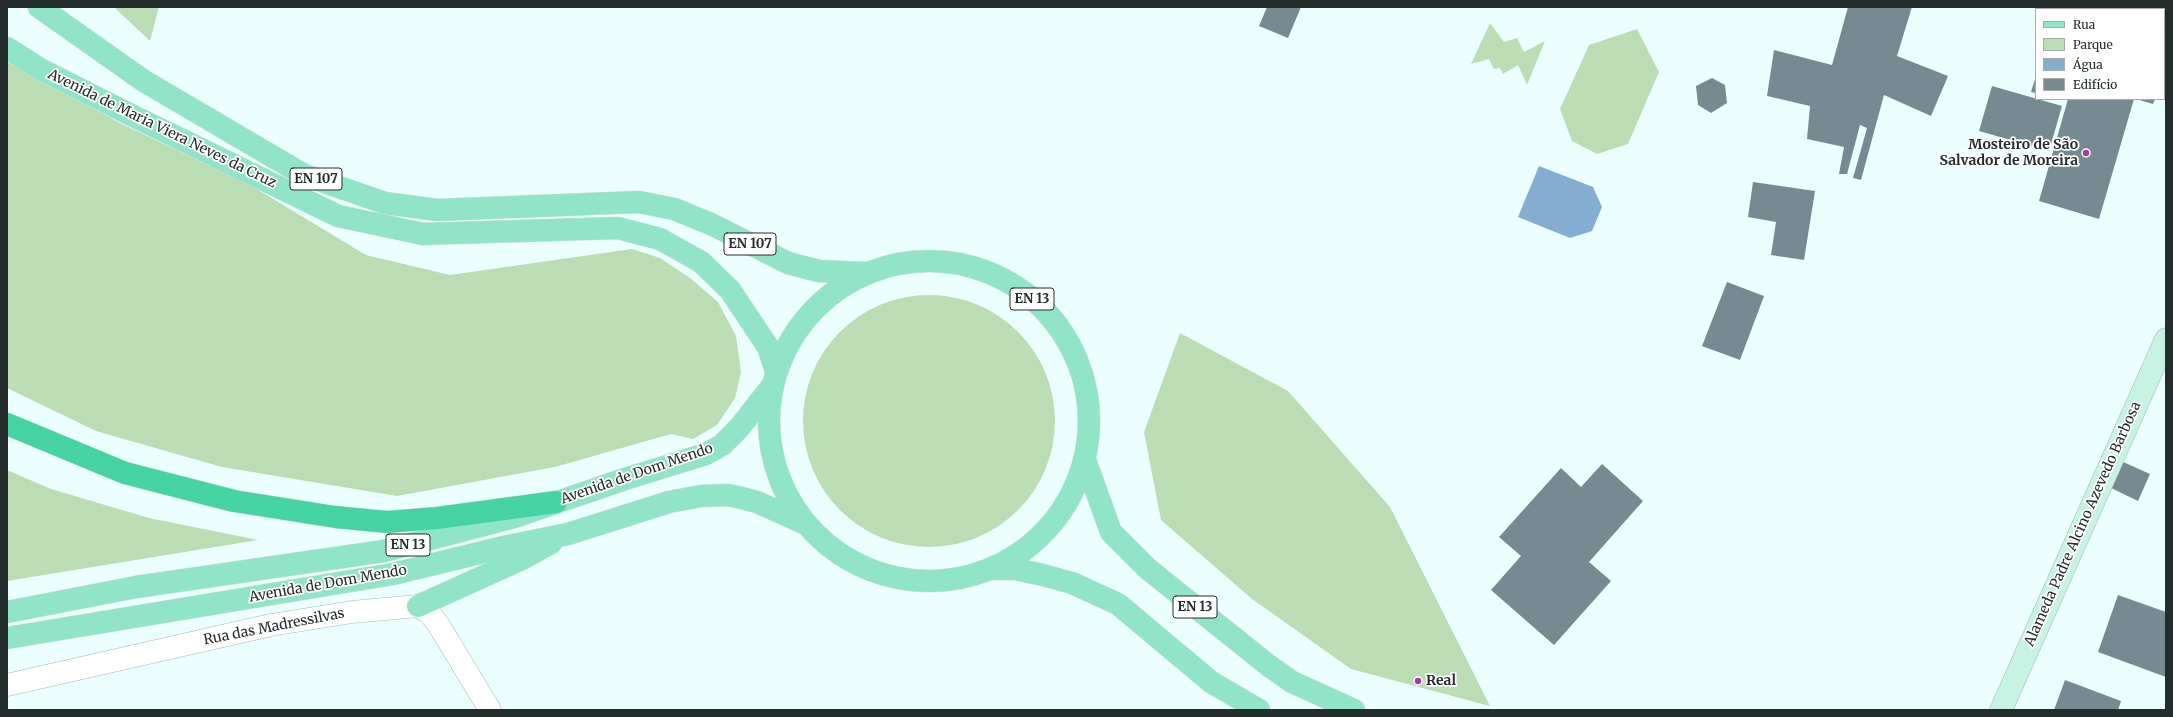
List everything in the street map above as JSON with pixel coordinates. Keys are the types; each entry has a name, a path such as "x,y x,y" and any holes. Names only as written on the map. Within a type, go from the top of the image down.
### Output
{"highway":[{"path":"7,424 125,472 234,501 335,517 386,522 436,518 556,502"}],"main road":[{"name":"Avenida de Maria Viera Neves da Cruz","path":"39,7 144,81 304,175 385,203 437,210 639,202 674,209 711,224 788,263 819,270 864,273"},
{"name":"Avenida de Maria Viera Neves da Cruz","path":"7,48 40,69 338,216 423,234 618,228 660,239 701,262 730,290 768,347 774,379"},
{"name":"EN 13","path":"939,260 964,264 986,271 1009,282 1030,296 1048,313 1062,332 1075,354 1084,377 1089,404 1089,432 1085,460 1076,487 1062,512 1043,534 1024,551 990,569 972,575 943,581 917,582 888,577 863,568 838,553 806,524 785,490 775,467 769,437 774,379 790,339 805,319 823,300 864,273 889,265 914,261 939,260"},
{"name":"Alameda Padre Alcino Azevedo Barbosa","path":"2001,710 2166,339"},
{"name":"Avenida de Dom Mendo","path":"7,612 136,587 384,551 472,529 706,454 722,445 739,428 774,379"},
{"name":"EN 13","path":"1085,460 1111,532 1148,569 1268,665 1292,682 1354,710"},
{"name":"Avenida de Dom Mendo","path":"7,638 385,576 508,546 568,534 668,502 714,495 728,495 757,502 806,524"},
{"path":"418,606 524,558 568,534"},
{"name":"EN 13","path":"990,569 1015,569 1043,575 1072,583 1118,604 1211,682 1259,710"}],"street":[{"name":"Rua das Madressilvas","path":"7,684 271,625 352,612 418,606"},
{"path":"418,606 429,613 438,624 490,710"}],"green space":[{"path":"114,7 159,7 150,41"},
{"path":"1490,23 1504,42 1517,38 1524,52 1545,41 1527,85 1518,65 1503,74 1500,68 1494,69 1489,59 1471,64"},
{"path":"1637,29 1659,72 1628,144 1597,154 1572,141 1560,109 1589,45"},
{"path":"7,62 122,124 250,185 366,255 450,275 632,249 660,258 690,278 718,302 736,336 741,372 735,398 717,425 693,439 671,434 555,467 397,496 222,467 96,431 7,388"},
{"path":"917,295 941,295 966,300 989,309 1009,323 1027,341 1041,361 1050,384 1055,409 1053,446 1041,481 1027,501 1009,519 989,533 966,542 941,547 917,547 892,542 869,533 849,519 831,501 817,481 808,458 803,433 803,409 808,384 817,361 831,341 849,323 869,309 892,300"},
{"path":"1180,333 1288,391 1390,507 1490,706 1351,669 1252,599 1161,520 1144,432"},
{"path":"7,470 51,489 149,518 258,540 7,581"}],"water":[{"path":"1539,166 1593,187 1602,207 1592,231 1570,238 1518,217"}],"building":[{"path":"1267,7 1301,7 1288,38 1259,26"},
{"path":"1848,7 1912,7 1897,56 1948,76 1931,116 1884,95 1861,180 1853,178 1867,128 1860,125 1847,174 1839,174 1844,147 1807,139 1810,106 1767,96 1774,50 1832,65"},
{"path":"2166,7 2165,37 2165,8 2056,8"},
{"path":"1712,78 1725,85 1727,103 1711,113 1698,105 1696,86"},
{"path":"2035,79 2035,93 2031,92"},
{"path":"1992,86 2035,98 2035,100 2041,100 2062,106 2049,151 1979,131"},
{"name":"Mosteiro de São Salvador de Moreira","path":"2068,100 2134,100 2099,219 2039,201"},
{"path":"2139,100 2155,100 2153,104"},
{"path":"1753,182 1815,191 1804,260 1771,255 1776,222 1748,217"},
{"path":"1727,282 1764,296 1740,360 1702,346"},
{"path":"2121,461 2150,474 2138,501 2109,487"},
{"path":"1602,464 1643,501 1589,562 1611,581 1554,645 1491,590 1521,556 1499,537 1561,468 1581,487"},
{"path":"2118,595 2166,612 2166,677 2098,652"},
{"path":"2065,680 2121,701 2118,710 2054,710"}],"place":[{"name":"Mosteiro de São Salvador de Moreira","path":"2086,153"},
{"name":"Real","path":"1418,681"}]}
